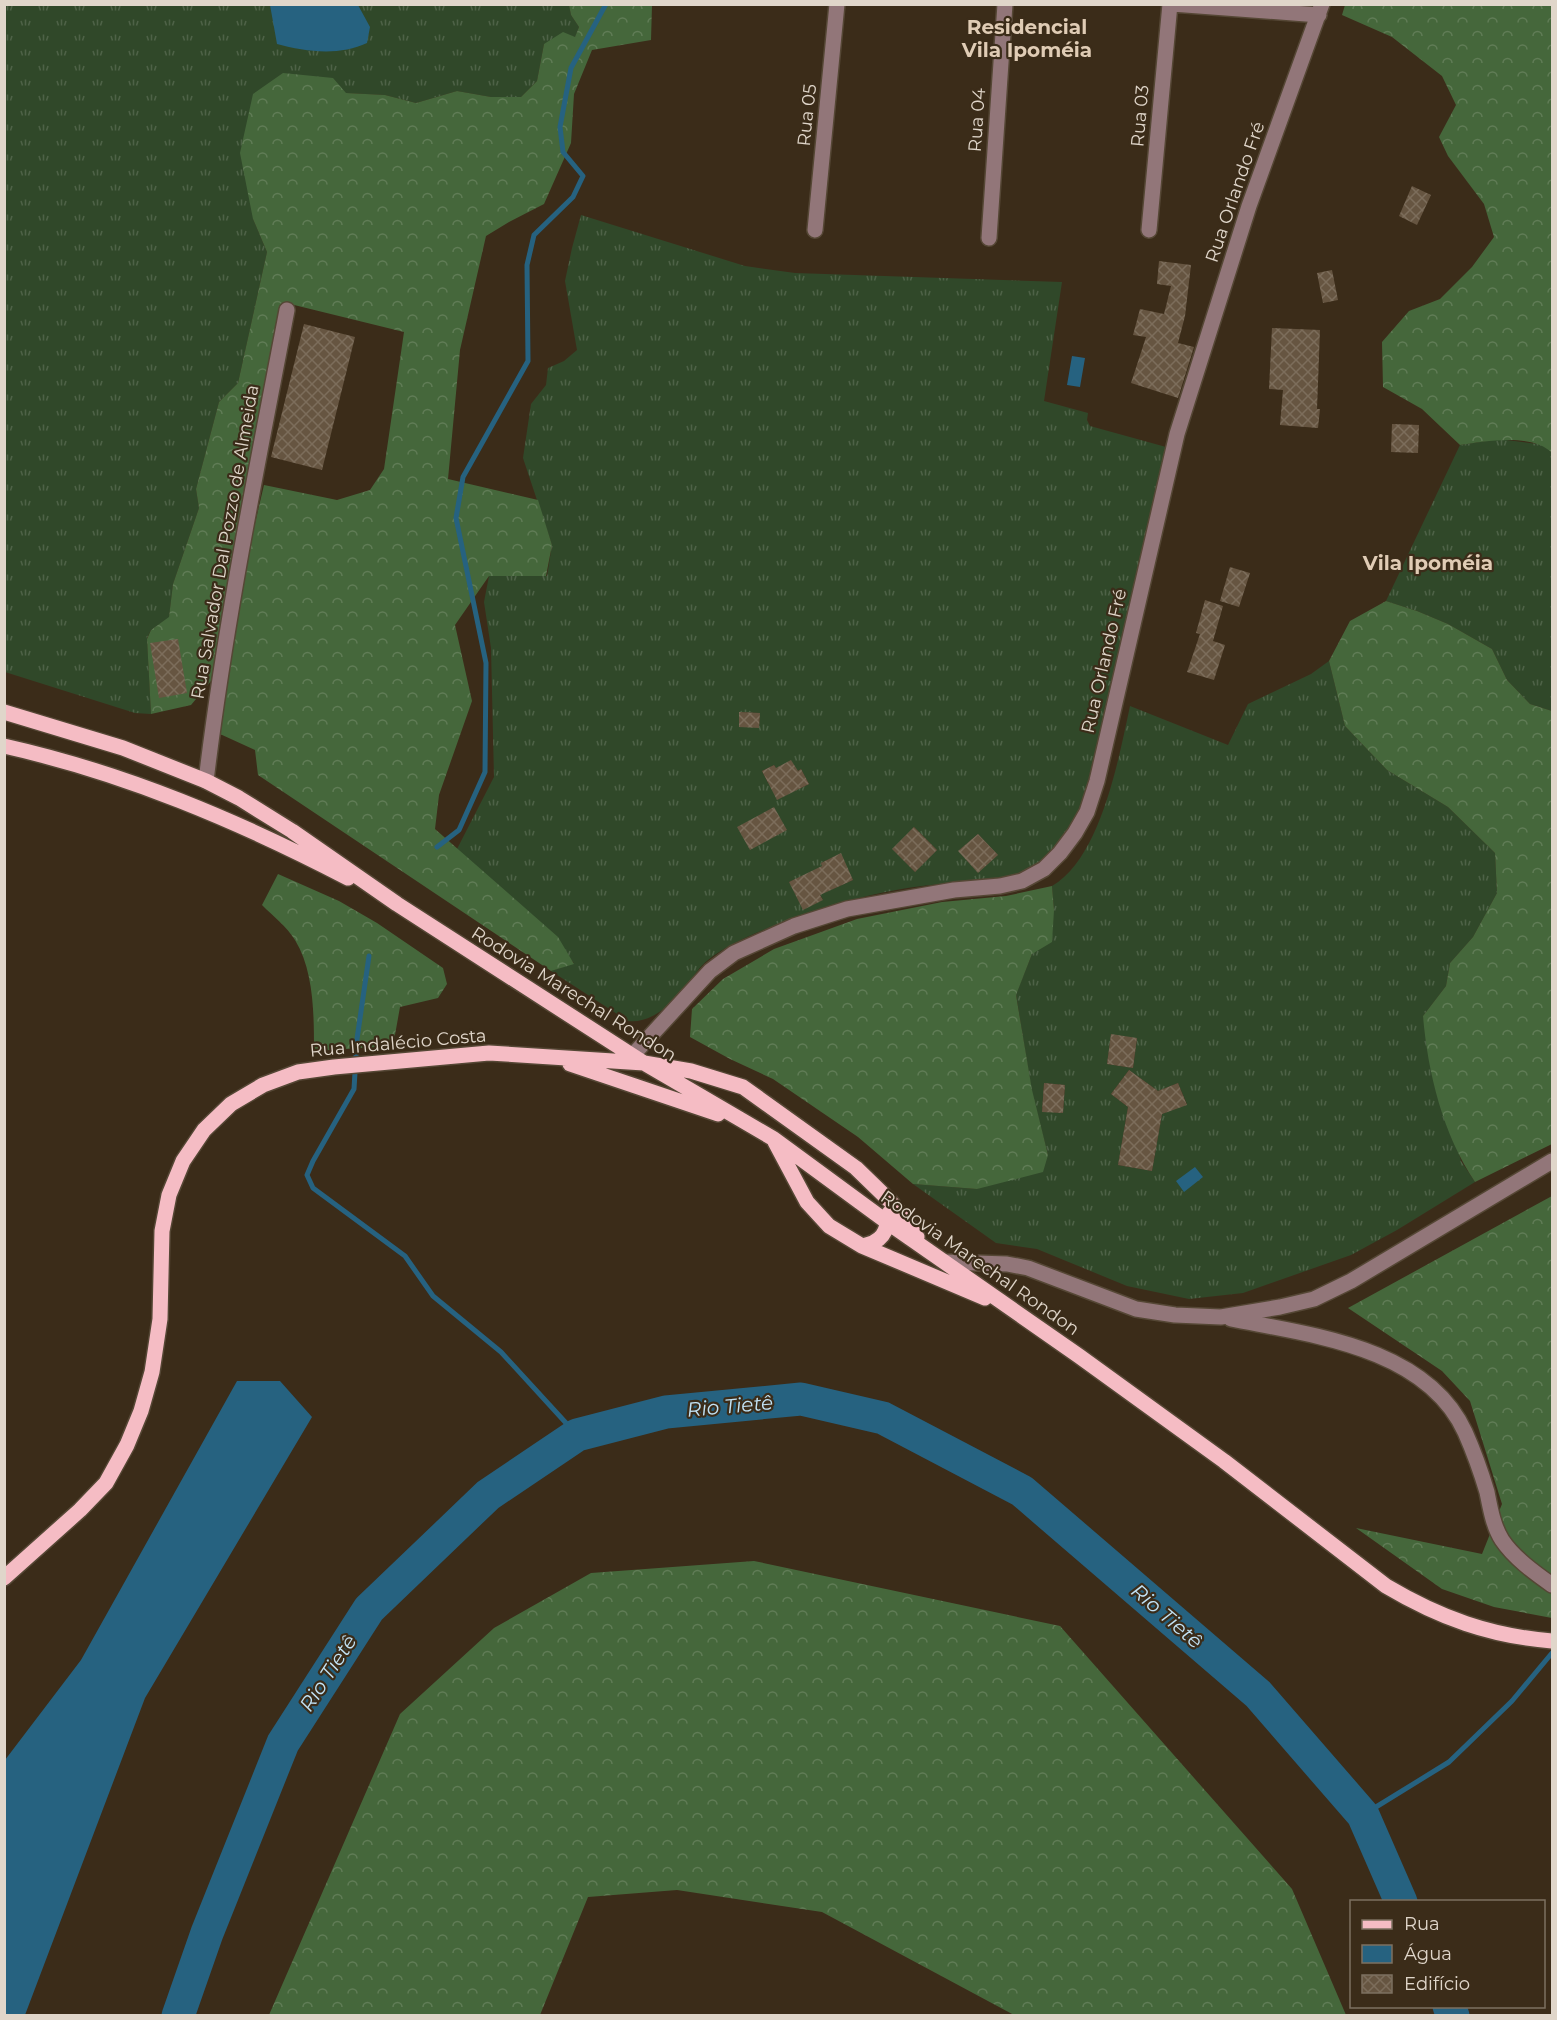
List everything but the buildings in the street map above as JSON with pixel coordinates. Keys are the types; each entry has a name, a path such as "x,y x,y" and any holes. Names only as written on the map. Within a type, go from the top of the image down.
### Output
{"main road":[{"name":"Rodovia Marechal Rondon","path":"4,712 123,748 206,781 239,798 292,831 397,904 638,1060 774,1139 1224,1461 1386,1586 1415,1604 1445,1618 1510,1636 1547,1640"},
{"name":"Rodovia Marechal Rondon","path":"4,746 39,753 100,772 187,803 290,848 397,904"},
{"name":"Rua Indalécio Costa","path":"4,1578 80,1510 106,1483 127,1445 141,1411 152,1372 160,1319 162,1231 169,1195 183,1161 204,1130 231,1104 263,1085 298,1072 489,1053 638,1060 691,1071 743,1087 856,1168 890,1201 923,1246"},
{"name":"Rua Indalécio Costa","path":"550,1057 746,1123"},
{"path":"774,1139 807,1202 829,1226 862,1246 1010,1308"},
{"path":"862,1246 874,1244 880,1239 887,1222 890,1201"}],"street":[{"name":"Rua 05","path":"815,230 837,4"},
{"name":"Rua 04","path":"989,238 1005,4"},
{"path":"1171,4 1320,10"},
{"name":"Rua 03","path":"1149,230 1171,4"},
{"name":"Rua Orlando Fré","path":"638,1060 710,971 734,952 794,926 847,909 954,890 999,886 1022,880 1044,868 1060,853 1075,833 1087,812 1097,781 1177,434 1249,206 1320,10"},
{"name":"Rua Salvador Dal Pozzo de Almeida","path":"206,781 232,596 287,310"},
{"path":"1221,1317 1314,1299 1351,1281 1552,1161"},
{"path":"946,1262 1007,1264 1028,1268 1136,1309 1175,1315 1221,1317 1369,1350 1419,1377 1446,1403 1464,1430 1486,1489 1493,1520 1501,1539 1552,1586"}],"green space":[{"path":"569,4 571,15 579,27 575,38 544,44 537,81 521,97 491,97 457,91 416,103 385,95 346,93 253,219 267,252 238,383 219,402 196,489 199,508 173,584 169,618 151,630 147,638 151,714 135,713 5,672 4,5"},
{"path":"569,5 652,5 651,40 592,50 574,94 571,143 544,204 486,236 460,350 448,479 538,500 552,545 546,576 489,576 455,625 472,701 439,795 435,829 558,937 574,964 551,971 258,775 255,750 220,734 238,596 264,485 337,500 370,490 384,469 404,332 286,303 270,369 230,567 211,681 191,705 151,714 147,639 151,630 169,617 173,584 199,508 196,489 219,402 238,383 267,252 253,219 240,153 253,94 283,73 333,78 346,93 385,95 416,103 457,91 491,97 521,97 537,81 544,44 563,32 575,37 579,27 571,15"},
{"path":"1345,5 1552,5 1552,453 1544,447 1521,441 1496,440 1460,445 1422,409 1383,387 1382,342 1409,311 1440,299 1472,267 1494,237 1484,204 1448,156 1439,137 1456,105 1442,76 1392,37 1342,15"},
{"path":"581,215 745,266 795,273 1062,282 1044,401 1088,413 1087,420 1090,426 1166,447 1081,812 1050,853 1037,864 1010,876 922,886 870,895 789,919 745,938 717,954 702,965 682,991 662,1010 637,1021 628,1021 551,971 574,963 496,884 457,849 494,777 491,648 484,602 489,576 547,576 552,545 523,458 531,404 546,385 548,368 564,361 577,350 565,281","holes":["739,712 760,713 759,727 739,727","774,765 781,776 768,783 762,771","801,769 809,784 799,789 791,774","914,827 937,850 915,872 893,849","978,834 998,855 959,851","840,854 853,880 833,889 821,863","809,873 823,900 789,882"]},
{"path":"1499,439 1545,445 1552,453 1552,711 1530,704 1507,680 1492,649 1448,624 1386,601 1460,445"},
{"path":"1386,601 1448,624 1492,649 1507,680 1530,704 1552,711 1552,1144 1475,1182 1454,1144 1439,1103 1429,1060 1423,1016 1446,986 1450,963 1473,937 1497,893 1495,853 1448,807 1387,770 1345,726 1329,661 1350,621"},
{"path":"1329,661 1345,726 1387,770 1448,807 1495,853 1497,893 1473,937 1450,963 1446,986 1423,1016 1461,1161 1475,1182 1351,1255 1243,1293 1189,1299 1127,1286 1037,1249 996,1243 913,1184 977,1189 1048,1155 1032,1093 1016,994 1032,954 1054,910 1052,886 1069,872 1083,853 1105,805 1130,706 1228,745 1248,704 1311,674","holes":["1111,1035 1137,1039 1133,1068 1107,1064","1129,1070 1158,1091 1178,1083 1187,1104 1162,1114 1152,1171 1118,1165 1128,1107 1111,1094","1044,1083 1065,1085 1063,1113 1042,1111"]},
{"path":"278,874 339,901 377,923 443,968 447,984 438,998 400,1007 393,1046 314,1051 312,994 306,965 292,935 262,905"},
{"path":"1052,886 1054,910 1052,942 1032,954 1016,995 1032,1090 1048,1155 1043,1172 977,1189 913,1184 858,1137 773,1079 690,1037 692,1009 723,979 774,949 857,919 942,902 1006,896"},
{"path":"1552,1196 1552,1618 1494,1607 1442,1589 1356,1528 1482,1554 1502,1504 1470,1401 1442,1371 1348,1308"},
{"path":"754,1561 1060,1626 1292,1889 1346,2015 1014,2015 822,1912 677,1890 588,1897 540,2015 269,2015 400,1714 494,1628 591,1573"}],"water":[{"path":"270,5 358,5 370,27 367,43 346,50 334,51 300,49 277,44"},
{"path":"1072,356 1085,358 1080,387 1067,385"},
{"path":"1195,1167 1203,1177 1184,1192 1176,1181"},
{"path":"237,1381 280,1381 312,1417 145,1698 25,2015 5,2015 5,1760 81,1660"}],"waterway":[{"path":"437,847 459,830 485,772 486,663 456,518 463,477 528,361 527,265 534,235 573,197 583,176 563,152 560,127 571,68 606,4"},
{"path":"369,956 357,1039 354,1089 307,1175 313,1188 405,1256 433,1296 501,1352 577,1435"},
{"name":"Rio Tietê","path":"178,2016 207,1933 283,1743 369,1609 488,1495 577,1435 666,1412 801,1399 883,1418 1022,1491 1258,1694 1363,1815 1400,1900"},
{"path":"1363,1815 1449,1762 1512,1701 1552,1653"},
{"name":"Rio Tietê","path":"1450,2008 1453,2016"}],"district":[{"name":"Residencial Vila Ipoméia","path":"1027,38"},
{"name":"Vila Ipoméia","path":"1428,563"}]}
